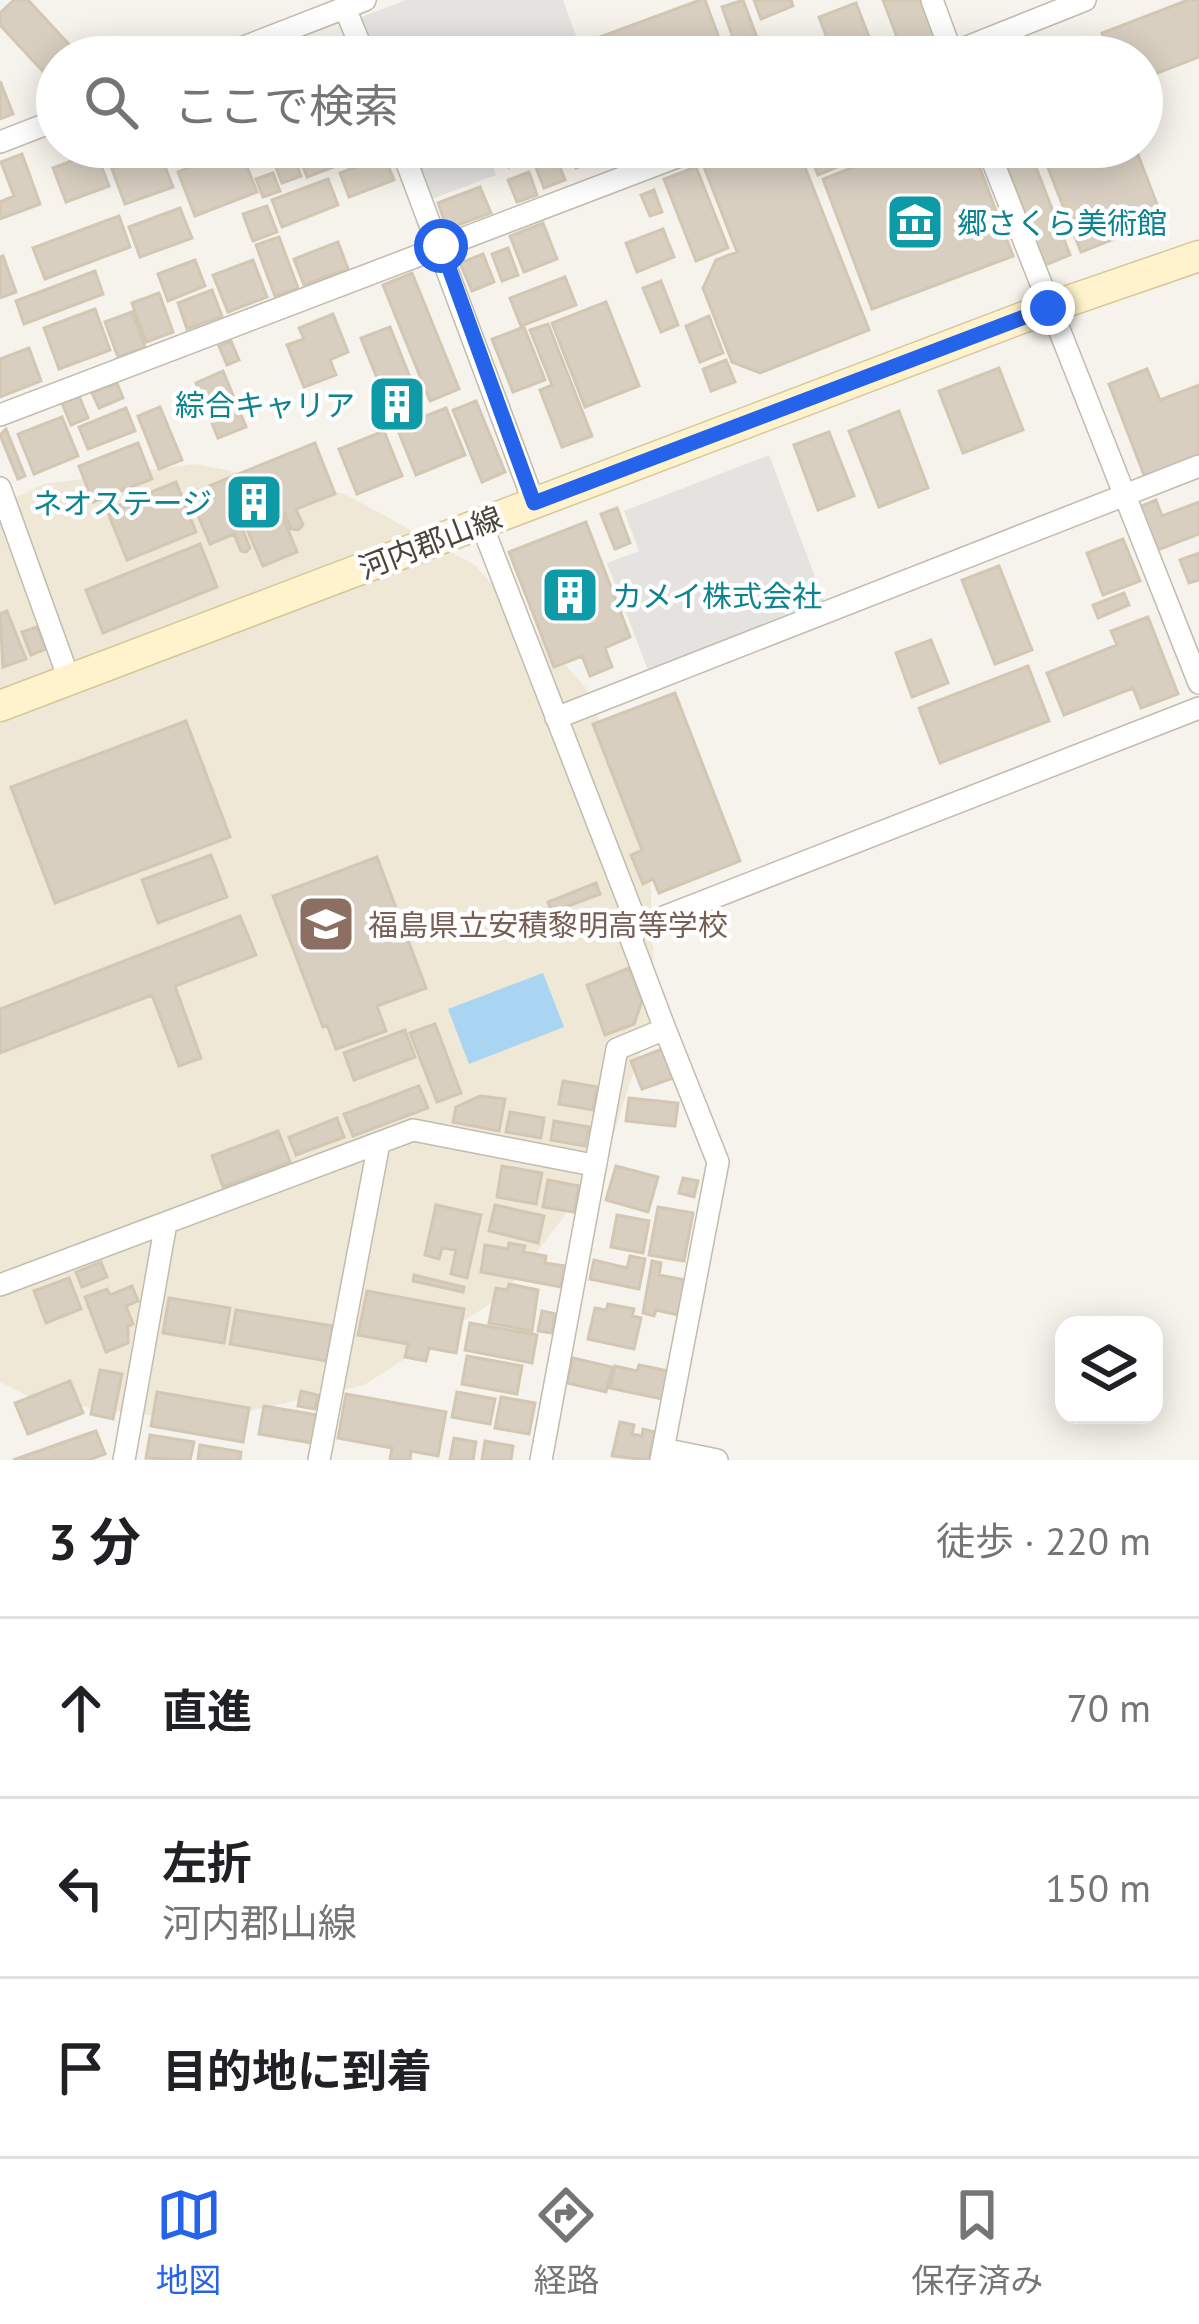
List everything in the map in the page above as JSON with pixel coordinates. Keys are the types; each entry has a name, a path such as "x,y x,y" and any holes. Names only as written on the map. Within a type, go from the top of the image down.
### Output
{"main road":[{"name":"河内郡山線","path":"0,706 1048,308 1199,256"}],"street":[{"path":"932,0 943,36"},
{"path":"998,36 1085,0"},
{"path":"272,36 355,4 361,36"},
{"path":"0,142 36,128"},
{"path":"409,168 534,503"},
{"path":"0,415 647,168"},
{"path":"995,168 1199,683"},
{"path":"556,718 1199,466"},
{"path":"0,488 69,679"},
{"path":"481,523 638,927"},
{"path":"717,1460 662,1455 718,1162 631,939 638,927 1199,708"},
{"path":"541,1460 617,1049 665,1029"},
{"path":"0,1285 412,1130 593,1165"},
{"path":"320,1460 379,1143"},
{"path":"124,1460 166,1222"}],"shaded area":[{"path":"406,0 563,0 576,36 366,36 359,18"},
{"path":"417,168 494,168 496,175 429,200"},
{"path":"769,455 825,603 648,670 607,563 639,551 624,511"},
{"name":"福島県立安積黎明高等学校","path":"195,464 343,493 475,565 586,688 649,841 655,1006 604,1164 504,1295 364,1385 202,1422 38,1401 0,1382 0,505 44,484"}],"water":[{"path":"543,973 564,1027 469,1064 448,1009"}],"building":[{"path":"14,0 28,0 61,36 36,36 36,64 0,25 0,13"},
{"path":"705,0 718,36 603,36"},
{"path":"743,0 756,35 732,36 722,7"},
{"path":"754,0 791,0 793,6 761,19"},
{"path":"883,0 921,0 934,36 897,36"},
{"path":"1199,0 1199,57 1163,71 1163,36 1102,33"},
{"path":"856,3 869,36 826,36 819,17"},
{"path":"0,81 13,114 0,119"},
{"path":"22,154 40,204 0,219 0,202 14,196 1,162"},
{"path":"53,168 102,168 109,186 66,202"},
{"path":"166,168 173,187 125,204 112,169"},
{"path":"248,168 257,192 195,216 178,172"},
{"path":"276,168 298,168 301,176 282,183"},
{"path":"304,168 331,168 307,177"},
{"path":"353,168 389,168 394,180 349,197 340,173"},
{"path":"536,168 560,168 565,180 544,188"},
{"path":"696,168 728,248 696,261 664,179"},
{"path":"704,168 805,168 869,330 760,373 732,362 703,288 716,260 737,252"},
{"path":"851,168 980,168 1013,256 872,309 823,179"},
{"path":"1007,168 1036,168 1070,255 1045,265"},
{"path":"1048,168 1143,168 1163,220 1081,252"},
{"path":"529,172 537,195 517,202 508,180"},
{"path":"273,173 280,191 263,197 256,179"},
{"path":"328,179 338,205 282,227 272,200"},
{"path":"480,187 491,213 447,229 438,203"},
{"path":"654,190 662,212 650,216 641,195"},
{"path":"267,206 277,232 253,241 243,214"},
{"path":"180,208 192,238 140,257 129,227"},
{"path":"119,216 130,247 45,279 33,248"},
{"path":"543,223 557,259 524,272 510,236"},
{"path":"663,229 674,257 637,272 626,243"},
{"path":"279,237 298,288 275,296 256,245"},
{"path":"338,242 348,269 304,285 294,259"},
{"path":"508,248 518,275 502,281 492,254"},
{"path":"483,254 494,282 472,291 460,263"},
{"path":"0,257 16,292 0,298"},
{"path":"195,260 205,286 168,301 158,274"},
{"path":"253,260 267,297 228,312 213,275"},
{"path":"95,271 103,294 24,324 16,301"},
{"path":"412,273 459,389 430,401 383,285"},
{"path":"565,277 576,305 521,326 510,298"},
{"path":"661,281 678,325 661,332 643,288"},
{"path":"212,290 222,316 187,329 178,303"},
{"path":"159,293 173,332 146,342 132,303"},
{"path":"606,302 639,386 585,407 552,323"},
{"path":"95,309 110,350 59,369 44,328"},
{"path":"132,312 145,347 118,357 105,322"},
{"path":"333,314 348,352 330,360 336,375 304,387 287,345 304,339 299,328"},
{"path":"709,316 723,353 700,362 686,326"},
{"path":"548,324 592,436 562,447 540,390 552,385 530,330"},
{"name":"綜合キャリア","path":"390,327 417,395 404,400 413,421 446,408 465,455 416,475 361,338"},
{"path":"524,327 545,380 513,392 492,339"},
{"path":"231,341 239,360 227,365 219,346"},
{"path":"29,348 41,381 0,397 0,359"},
{"path":"726,360 735,382 711,391 703,369"},
{"path":"999,368 1023,430 963,453 939,391"},
{"path":"1147,369 1160,400 1199,385 1199,459 1146,480 1109,384"},
{"path":"223,371 246,427 218,438 196,383"},
{"path":"117,383 123,398 99,408 92,393"},
{"path":"79,396 88,418 71,425 62,403"},
{"path":"476,401 505,472 482,482 453,410"},
{"path":"160,407 182,460 159,469 138,416"},
{"path":"126,408 135,431 88,449 79,427"},
{"path":"899,411 928,488 879,507 849,431"},
{"path":"62,417 78,456 34,474 18,434"},
{"path":"6,429 25,476 18,479 0,435"},
{"path":"384,431 402,476 357,494 339,449"},
{"path":"829,432 854,496 818,510 794,445"},
{"path":"138,443 152,479 93,502 79,466"},
{"name":"ネオステージ","path":"315,443 335,494 296,509 303,525 298,530 291,529 282,515 297,552 263,566 247,529 243,531 250,548 246,552 241,551 234,534 210,544 189,494"},
{"path":"176,482 196,532 127,560 107,510"},
{"path":"1156,500 1162,516 1199,502 1199,534 1155,551 1139,507"},
{"path":"617,508 630,543 615,549 601,514"},
{"name":"カメイ株式会社","path":"586,522 630,637 605,648 612,667 590,676 582,656 554,667 509,552"},
{"path":"1123,539 1140,581 1103,595 1087,553"},
{"path":"200,544 217,587 103,633 86,590"},
{"path":"1199,553 1199,580 1189,583 1180,560"},
{"path":"999,566 1032,650 995,664 962,580"},
{"path":"1124,593 1129,605 1098,618 1093,605"},
{"path":"7,611 26,659 3,667 0,614"},
{"path":"1148,617 1178,694 1141,708 1133,688 1064,715 1047,673 1117,645 1111,631"},
{"path":"37,627 46,649 31,655 22,632"},
{"path":"931,640 948,683 912,697 896,653"},
{"path":"1028,666 1049,721 940,763 919,708"},
{"path":"675,693 740,861 659,893 653,879 643,884 631,855 642,850 593,724"},
{"path":"186,721 230,837 55,903 11,787"},
{"path":"211,855 227,897 158,923 142,880"},
{"path":"377,857 426,988 377,1006 386,1031 336,1049 327,1025 323,1027 273,896"},
{"path":"596,883 600,894 552,912 548,902"},
{"path":"240,916 256,955 175,986 201,1058 179,1066 152,995 0,1053 0,1009"},
{"path":"629,968 642,1001 634,1024 605,1035 587,985"},
{"path":"435,1024 461,1093 437,1102 410,1033"},
{"path":"405,1030 415,1057 354,1080 344,1053"},
{"path":"662,1049 673,1078 642,1089 631,1061"},
{"path":"563,1081 597,1087 593,1110 559,1104"},
{"path":"419,1086 428,1108 353,1136 344,1114"},
{"path":"480,1096 505,1099 499,1131 453,1122 456,1107"},
{"path":"629,1098 678,1103 675,1126 626,1121"},
{"path":"510,1112 544,1118 541,1138 506,1132"},
{"path":"337,1118 344,1137 296,1155 289,1137"},
{"path":"554,1121 589,1127 585,1146 551,1140"},
{"path":"278,1131 290,1162 223,1187 212,1156"},
{"path":"502,1166 542,1173 536,1204 497,1197"},
{"path":"616,1166 658,1177 648,1212 606,1200"},
{"path":"683,1178 698,1181 694,1197 679,1193"},
{"path":"548,1180 579,1186 574,1212 543,1207"},
{"path":"436,1205 481,1215 467,1278 451,1274 456,1250 442,1248 439,1259 425,1255"},
{"path":"495,1205 544,1216 538,1243 489,1231"},
{"path":"658,1207 693,1213 684,1261 649,1255"},
{"path":"617,1215 649,1221 643,1253 611,1247"},
{"path":"509,1243 525,1246 523,1252 546,1256 545,1263 565,1266 561,1287 481,1272 485,1245 508,1249"},
{"path":"630,1256 645,1259 639,1289 590,1279 594,1260 627,1268"},
{"path":"652,1261 661,1263 659,1275 685,1280 678,1315 656,1310 654,1316 643,1313"},
{"path":"101,1262 107,1277 82,1287 76,1272"},
{"path":"414,1275 464,1287 463,1292 413,1281"},
{"path":"69,1278 81,1309 46,1323 34,1291"},
{"path":"509,1284 538,1290 532,1331 489,1323 496,1288 507,1290"},
{"path":"132,1286 138,1301 126,1306 133,1324 128,1326 128,1343 106,1352 85,1297 107,1289 110,1295"},
{"path":"367,1291 464,1309 456,1353 429,1348 426,1361 405,1357 408,1344 358,1335"},
{"path":"169,1298 230,1308 224,1343 163,1333"},
{"path":"608,1304 634,1309 632,1316 641,1318 634,1349 588,1339 595,1308 606,1310"},
{"path":"236,1310 333,1326 327,1361 230,1344"},
{"path":"542,1311 555,1314 552,1333 538,1331"},
{"path":"470,1323 537,1335 532,1363 465,1350"},
{"path":"467,1356 522,1366 517,1394 462,1384"},
{"path":"573,1358 612,1367 606,1392 567,1383"},
{"path":"639,1365 668,1371 662,1399 610,1388 615,1366 637,1371"},
{"path":"100,1370 122,1374 113,1419 91,1414"},
{"path":"70,1381 83,1413 28,1434 15,1403"},
{"path":"301,1391 318,1395 315,1409 298,1406"},
{"path":"157,1392 249,1408 243,1442 151,1426"},
{"path":"457,1392 495,1399 490,1424 452,1417"},
{"path":"346,1394 446,1412 438,1456 411,1451 410,1460 390,1460 392,1448 338,1438"},
{"path":"501,1397 535,1403 529,1434 495,1428"},
{"path":"264,1406 317,1415 312,1443 259,1434"},
{"path":"620,1422 634,1425 632,1434 642,1436 643,1429 655,1432 648,1460 612,1456"},
{"path":"96,1431 105,1454 89,1460 13,1460"},
{"path":"150,1435 194,1442 190,1460 146,1458"},
{"path":"454,1438 476,1442 473,1460 450,1460"},
{"path":"485,1441 513,1446 511,1460 482,1460"},
{"path":"200,1445 241,1452 240,1460 198,1460"}],"place":[{"name":"郷さくら美術館","path":"915,222"},
{"name":"綜合キャリア","path":"397,404"},
{"name":"ネオステージ","path":"254,502"},
{"name":"カメイ株式会社","path":"570,595"},
{"name":"福島県立安積黎明高等学校","path":"326,924"}],"route":[{"path":"441,246 534,503 1048,308"}]}
